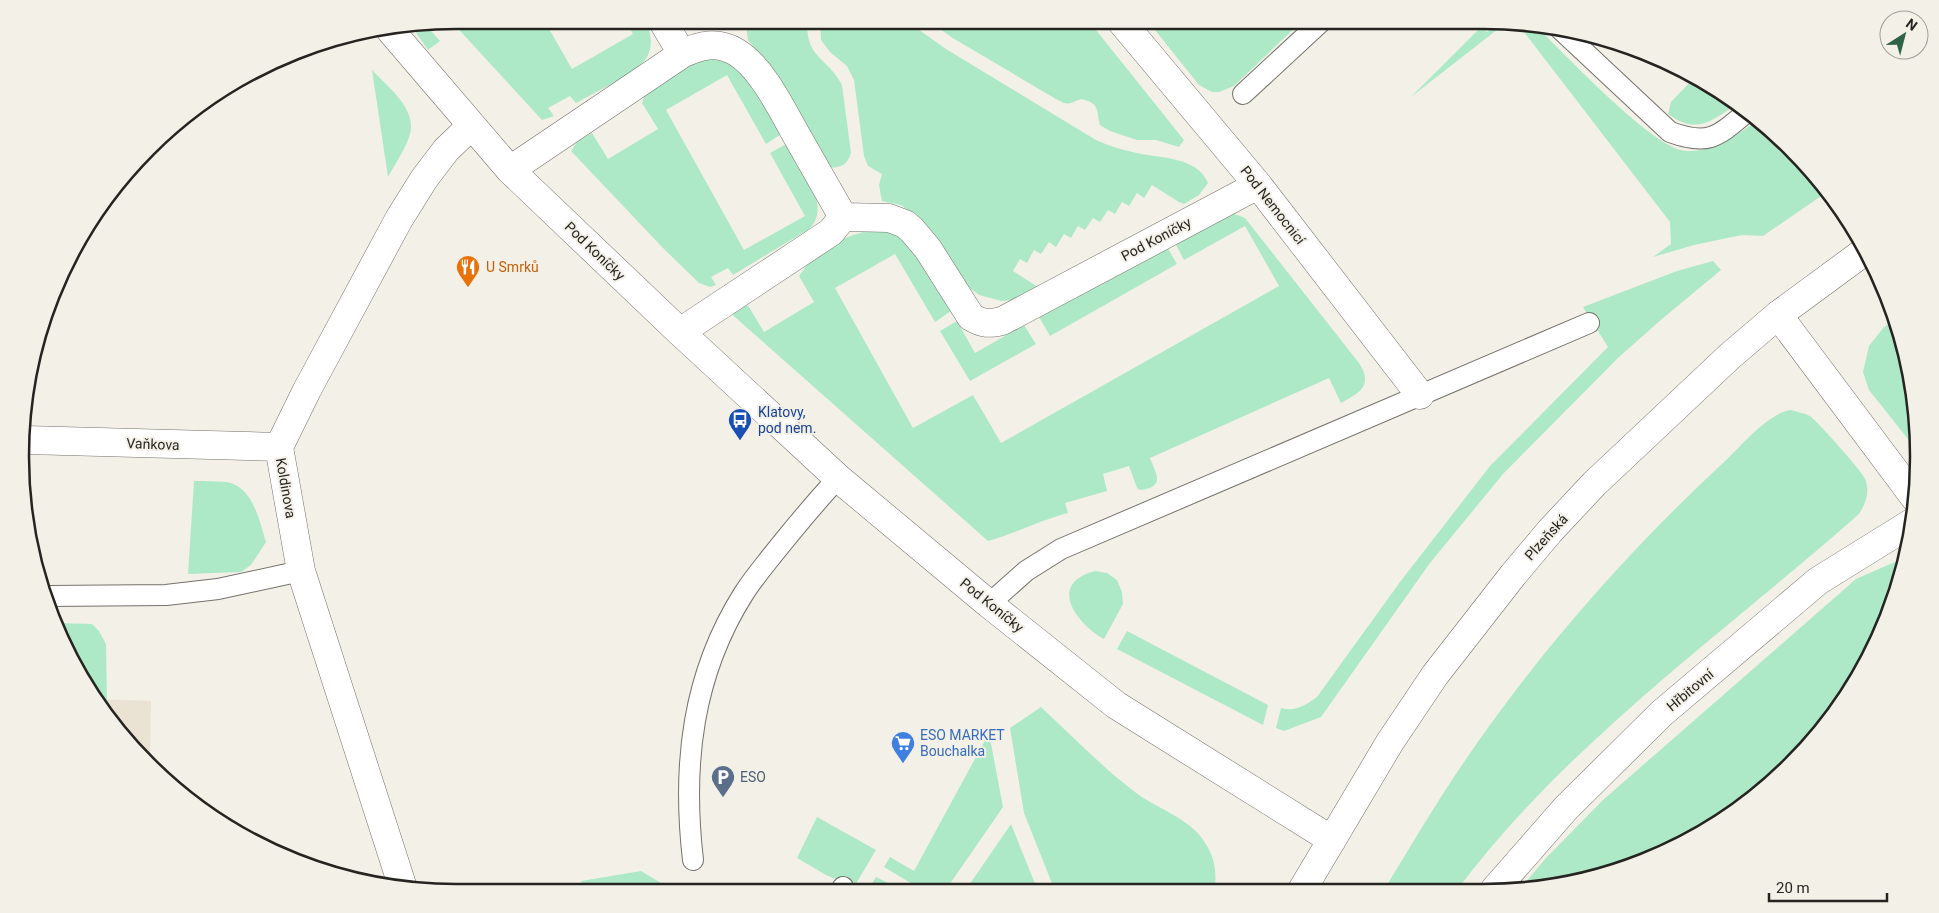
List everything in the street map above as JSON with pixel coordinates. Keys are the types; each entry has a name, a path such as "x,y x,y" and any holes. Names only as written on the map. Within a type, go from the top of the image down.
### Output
{"street":[{"path":"667,29 682,54"},
{"name":"Pod Nemocnicí","path":"1128,29 1258,185 1420,396"},
{"name":"Pod Koníčky","path":"393,33 510,170 680,332 838,478 989,604 1116,705 1332,840"},
{"path":"510,170 682,54 698,46 711,44 730,50 746,60 769,87 843,217 831,232 680,332"},
{"name":"Koldinova","path":"401,881 301,571 279,448 307,390 400,219 424,179 446,150 471,126"},
{"name":"Pod Koníčky","path":"843,217 889,218 905,224 919,236 971,318 981,323 990,324 1002,321 1258,185"},
{"name":"Plzeňská","path":"1306,884 1390,742 1435,676 1513,575 1594,484 1683,399 1778,315 1860,255"},
{"path":"1778,315 1909,489"},
{"name":"Vaňkova","path":"30,440 279,448"},
{"name":"Hřbitovní","path":"1500,883 1566,808 1662,713 1818,582 1904,528"}],"lane":[{"path":"1243,94 1312,29"},
{"path":"1569,38 1670,132 1689,139 1712,137 1724,131 1742,116"},
{"path":"989,604 1026,571 1061,549 1589,323"},
{"path":"692,860 688,808 691,742 699,702 710,664 725,627 744,592 793,528 838,478"},
{"path":"52,596 166,595 218,589 301,571"}],"shaded area":[{"path":"105,699 151,701 150,755 117,717"}],"green space":[{"path":"458,29 549,29 572,69 633,34 630,29 649,29 651,43 647,57 642,63 625,76 576,103 570,96 548,108 554,116 542,120"},
{"path":"746,29 808,29 810,43 814,50 842,85 851,153 844,164 838,167 825,166 764,59 748,40"},
{"path":"820,29 918,29 946,49 1096,140 1126,151 1187,163 1203,174 1208,183 1199,195 1184,204 1152,185 1144,198 1137,193 1129,206 1122,202 1115,214 1108,210 1100,222 1093,218 1085,230 1078,226 1071,238 1064,234 1056,247 1049,242 1041,254 1034,250 1027,263 1020,259 1013,271 1038,287 1024,299 1002,301 979,295 958,279 913,214 901,205 882,201 879,185 882,174 868,166 864,156 854,80 847,66 830,52 821,40"},
{"path":"940,29 1095,29 1184,140 1179,147 1156,140 1137,140 1110,131 1100,125 1096,108 1091,103 1081,99 1068,104 1060,101"},
{"path":"1154,29 1294,29 1234,86 1219,92 1212,92 1199,85"},
{"path":"1479,29 1483,29 1487,32 1490,29 1497,30 1411,97"},
{"path":"430,30 440,41 428,50 415,31"},
{"path":"1523,31 1543,33 1631,118 1671,146 1686,151 1706,149 1724,142 1752,124 1785,154 1822,196 1763,236 1742,235 1694,245 1653,257 1671,244 1670,222"},
{"path":"704,57 728,62 747,76 783,133 766,144 727,75 666,110 744,250 805,216 770,153 788,143 812,186 818,209 816,220 809,229 733,275 728,268 711,277 716,285 710,287 699,283 663,248 571,151 577,142 592,133 608,159 658,129 642,103 647,89"},
{"path":"372,70 403,103 410,119 411,127 408,139 388,177"},
{"path":"1690,83 1731,108 1712,120 1696,125 1687,124 1668,114 1671,102"},
{"path":"1229,212 1245,218 1359,363 1365,378 1362,388 1354,396 1341,403 1329,378 1150,458 1157,479 1153,486 1140,490 1137,488 1129,466 1103,474 1107,491 1065,503 1068,513 988,541 727,310 743,303 749,307 764,332 814,302 799,276 820,253 843,239 856,234 882,230 894,233 909,243 951,311 935,322 895,254 835,288 913,428 973,395 1001,443 1279,286 1245,226 1184,260 1174,241"},
{"path":"1166,245 1177,264 1050,336 1039,317"},
{"path":"1713,261 1721,270 1619,357 1503,474 1430,563 1321,717 1284,731 1276,728 1281,708 1296,708 1317,697 1400,582 1490,466 1608,347 1583,307 1677,271"},
{"path":"957,321 975,353 1024,325 1036,344 970,381 940,331"},
{"path":"1889,324 1896,346 1907,401 1909,441 1869,390 1863,372 1869,346 1884,327"},
{"path":"1791,410 1810,416 1861,472 1866,482 1867,496 1859,514 1648,692 1597,738 1547,786 1501,836 1462,884 1388,884 1464,762 1554,642 1653,531 1747,439 1773,417"},
{"path":"194,481 226,482 243,490 249,497 266,542 251,565 241,572 188,574"},
{"path":"1897,561 1878,620 1853,670 1822,717 1804,739 1765,778 1743,796 1696,827 1646,852 1593,870 1526,882 1546,858 1603,800 1856,579"},
{"path":"1095,571 1107,573 1117,580 1122,592 1123,604 1104,639 1084,624 1076,614 1069,594 1072,585 1080,577"},
{"path":"62,623 92,624 99,631 106,644 107,700 86,670"},
{"path":"1127,631 1268,705 1263,725 1117,649"},
{"path":"1041,707 1123,783 1195,830 1212,856 1215,868 1215,884 1052,884 1024,813 1010,728"},
{"path":"989,733 1003,807 950,884 912,884 884,867 890,857 914,871"},
{"path":"817,817 876,850 856,884 847,884 826,875 797,858"},
{"path":"1011,824 1035,884 970,884"},
{"path":"641,871 663,884 582,884 581,881"},
{"path":"876,877 888,883 887,884 872,884"}],"place":[{"name":"U Smrků","path":"468,288"},
{"name":"Klatovy, pod nem.","path":"740,441"},
{"name":"ESO MARKET Bouchalka","path":"903,764"},
{"name":"ESO","path":"723,798"}]}
